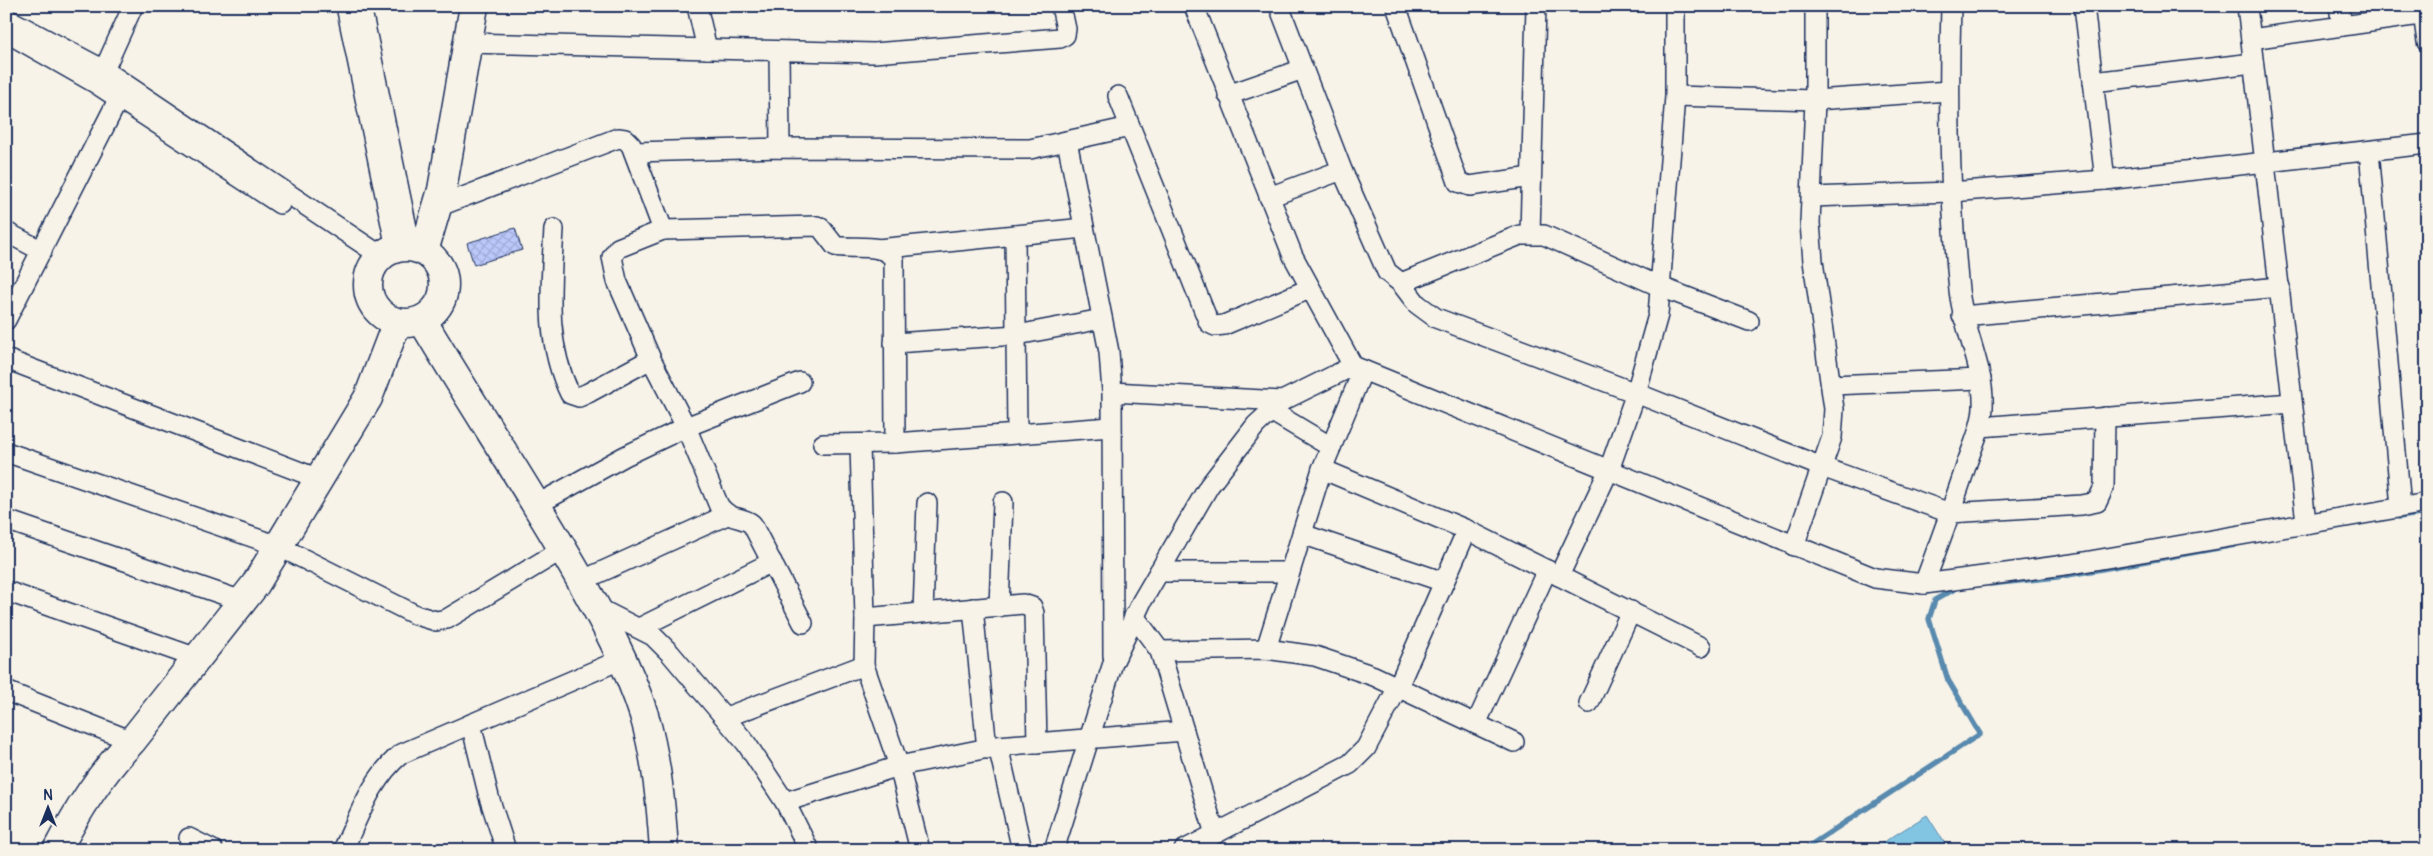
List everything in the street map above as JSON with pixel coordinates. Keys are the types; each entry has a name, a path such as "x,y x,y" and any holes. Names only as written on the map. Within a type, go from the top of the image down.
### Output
{"main road":[{"path":"474,6 437,207 397,253 368,280 369,294 379,311 409,321 538,504 596,607 632,682 652,747 659,782 664,850"},
{"path":"57,850 78,810 113,761 132,741 255,585 368,398 409,321 439,303 444,289 443,274 432,257 397,253"}],"street":[{"path":"100,76 133,6"},
{"path":"346,6 397,253"},
{"path":"361,6 397,253"},
{"path":"697,6 707,49"},
{"path":"467,43 874,52 1053,40 1065,35 1066,29 1061,6"},
{"path":"1194,6 1293,256 1309,289 1358,368 1794,546 1875,578 1924,584 2072,564 2427,502"},
{"path":"1279,6 1342,170 1387,272 1401,282 1416,304 1436,318 1822,467 1950,514 2082,505 2097,502 2104,487 2105,417"},
{"path":"1396,6 1458,182 1470,186 1531,177"},
{"path":"1530,234 1536,6"},
{"path":"1476,724 1553,573 1609,470 1636,394 1652,340 1661,287 1675,96 1675,6"},
{"path":"1794,546 1832,437 1834,409 1813,261 1812,197 1815,6"},
{"path":"1924,584 1980,427 1983,410 1981,378 1962,316 1950,192 1949,91 1951,6"},
{"path":"2084,6 2105,180"},
{"path":"2247,6 2306,522"},
{"path":"2339,6 2342,26"},
{"path":"2251,40 2424,12 2427,42"},
{"path":"6,18 123,91 397,253"},
{"path":"6,32 100,76"},
{"path":"779,51 780,148"},
{"path":"2093,82 2253,63"},
{"path":"1228,95 1303,69"},
{"path":"6,320 123,91"},
{"path":"1675,96 1815,100 1949,91"},
{"path":"1118,96 1209,323 1215,326 1224,325 1309,289"},
{"path":"634,152 780,148 1030,149 1130,127"},
{"path":"437,207 618,138 625,139 634,152 663,230"},
{"path":"1067,141 1109,352 1112,392 1113,663"},
{"path":"1812,197 1950,192 2105,180 2427,144"},
{"path":"2369,151 2401,507"},
{"path":"1269,197 1342,170"},
{"path":"804,623 752,524 747,520 727,515 719,506 686,428 651,359 617,281 613,270 612,257 618,248 663,230 817,226 822,228 835,246 878,248 1084,228"},
{"path":"554,229 551,334 570,394 579,397 651,359"},
{"path":"6,232 42,251"},
{"path":"1016,235 1017,432"},
{"path":"1401,282 1520,235 1544,235 1661,287 1749,322"},
{"path":"878,248 887,251 894,260 895,443"},
{"path":"1962,316 2280,287"},
{"path":"894,343 1017,335 1102,319"},
{"path":"6,359 319,480"},
{"path":"1054,850 1113,663 1134,616 1209,486 1242,442 1276,406 1358,368"},
{"path":"1266,649 1322,469 1358,368"},
{"path":"1831,385 1981,378"},
{"path":"538,504 625,456 686,428 800,382"},
{"path":"1112,392 1276,406 1331,447"},
{"path":"1980,427 2292,402"},
{"path":"823,444 860,445 895,443 1112,426"},
{"path":"860,445 865,618 862,641 864,665 899,766 920,850"},
{"path":"6,452 278,546 416,615 436,621 447,619 563,549"},
{"path":"1322,469 1467,530 1701,646"},
{"path":"999,607 1003,502"},
{"path":"923,612 926,503"},
{"path":"581,581 727,515"},
{"path":"6,520 242,601"},
{"path":"1184,850 1350,764 1366,748 1397,689 1467,530"},
{"path":"1302,534 1444,582"},
{"path":"639,628 772,562"},
{"path":"1159,572 1290,572"},
{"path":"6,591 197,658"},
{"path":"865,618 972,608 1029,605 1034,613 1036,744"},
{"path":"596,607 653,636 726,717 746,742 785,802 808,850"},
{"path":"972,608 993,748 1022,850"},
{"path":"1589,703 1631,611"},
{"path":"1134,616 1160,651 1215,834"},
{"path":"1160,651 1266,649 1315,656 1374,676 1397,689 1514,742"},
{"path":"343,850 374,784 388,766 401,754 620,660"},
{"path":"726,717 864,665"},
{"path":"6,691 132,741"},
{"path":"470,724 489,797 506,850"},
{"path":"785,802 899,766 993,748 1184,731"},
{"path":"72,850 111,783 113,761"},
{"path":"189,838 213,850"}],"water":[{"path":"1927,815 1949,850 1871,850"}],"building":[{"path":"515,228 522,250 474,265 467,243"}],"waterway":[{"path":"2399,517 2427,513"},
{"path":"1990,584 2057,577 2235,545"},
{"path":"1803,850 1980,734 1948,680 1929,619 1935,600 1956,588"}]}
